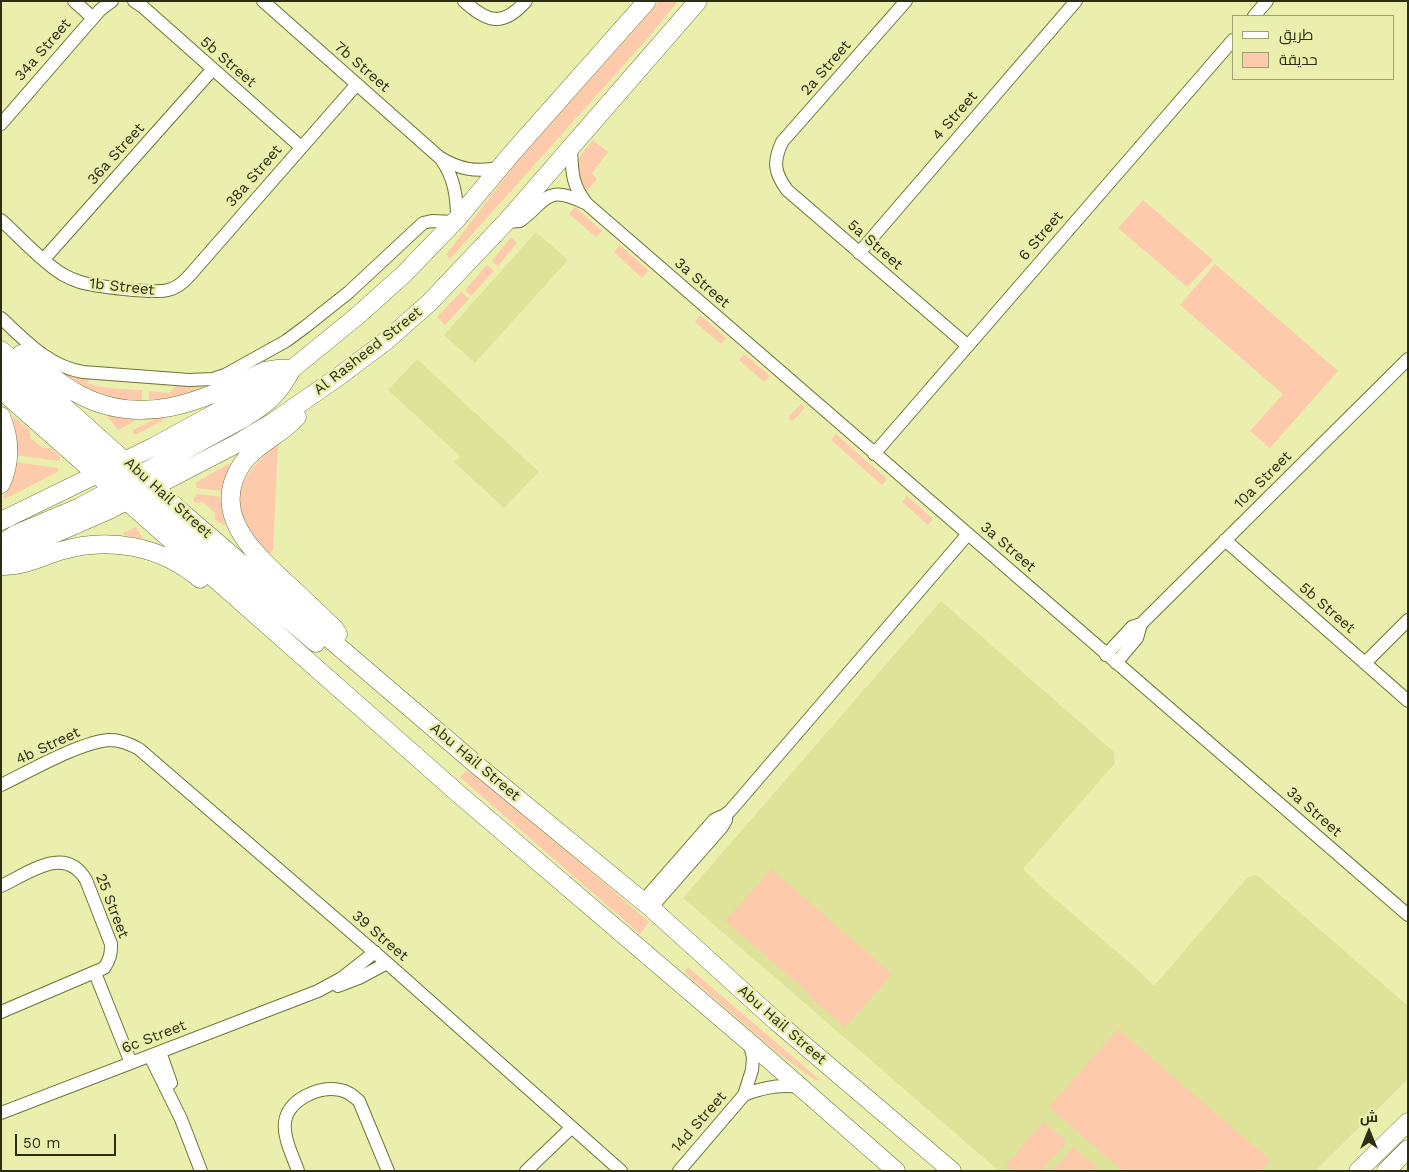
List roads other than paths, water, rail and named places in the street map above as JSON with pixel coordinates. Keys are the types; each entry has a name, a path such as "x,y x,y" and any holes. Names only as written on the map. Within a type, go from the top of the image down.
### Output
{"main road":[{"path":"1,521 194,426 292,368 356,317 404,274 456,220 647,1"},
{"name":"Al Rasheed Street","path":"1,557 134,488 238,442 309,397 386,341 422,309 506,222 698,1"},
{"path":"1,348 22,355 63,385 82,396 123,408 167,409 189,404 265,372 278,368 292,368"},
{"name":"Abu Hail Street","path":"1,348 111,468 134,488 260,619 461,796 749,1042 896,1171"},
{"path":"1,366 111,468"},
{"path":"1,544 16,534 80,507 134,488 266,404 281,388 292,368"},
{"name":"Abu Hail Street","path":"1,390 111,468 350,657 647,905 777,1022 952,1171"},
{"path":"309,397 299,416 293,422 250,455 243,463 237,473 231,494 232,515 246,542 334,628 350,657"},
{"path":"1,416 8,445 8,458 1,484"},
{"path":"134,488 381,699 425,721"},
{"path":"1,566 19,565 87,545 118,544 139,548 158,553 176,562 191,572 241,614 260,619"},
{"path":"1358,1171 1408,1122"},
{"path":"1386,1171 1408,1149"}],"street":[{"path":"74,1 92,18"},
{"name":"34a Street","path":"1,124 92,18 112,1"},
{"name":"5b Street","path":"134,1 301,147"},
{"name":"7b Street","path":"263,1 439,157 451,164 472,170 482,171 500,168"},
{"path":"464,1 480,15 489,19 508,17 517,12 526,1"},
{"name":"2a Street","path":"775,160 782,142 906,1"},
{"name":"4 Street","path":"859,253 1076,1"},
{"path":"1255,15 1267,1"},
{"name":"6 Street","path":"874,454 1232,41"},
{"name":"36a Street","path":"44,259 212,70"},
{"name":"38a Street","path":"174,288 190,275 357,84"},
{"name":"3a Street","path":"571,146 572,174 575,186 587,204 1408,915"},
{"name":"7b Street","path":"439,157 450,172 456,190 456,220"},
{"name":"5a Street","path":"775,160 776,171 780,181 787,190 968,346"},
{"name":"3a Street","path":"506,222 520,221 543,199 550,196 566,195 587,204"},
{"name":"1b Street","path":"1,220 44,259 70,278 89,284 160,292 174,288"},
{"path":"1,318 44,356 66,368 83,372 190,380 213,379 237,370 286,341 305,327 361,282 423,223 456,220"},
{"name":"10a Street","path":"1111,659 1132,627 1141,624 1408,358"},
{"path":"647,905 722,827 726,820 726,815 968,534"},
{"name":"5b Street","path":"1225,540 1408,701"},
{"path":"1365,663 1408,620"},
{"name":"4b Street","path":"1,785 81,747 109,740"},
{"name":"39 Street","path":"109,740 121,741 139,749 375,952 621,1171"},
{"name":"25 Street","path":"1,886 54,862 74,865 81,871 86,880 111,944 109,961 104,968 1,1012"},
{"name":"6c Street","path":"318,991 347,974 375,952"},
{"name":"6c Street","path":"1,1113 318,991 349,982 387,963"},
{"path":"95,973 131,1063"},
{"name":"14d Street","path":"679,1171 744,1094 752,1070 753,1057 749,1042"},
{"path":"155,1054 201,1171"},
{"name":"14d Street","path":"744,1094 771,1086 785,1085 801,1088"},
{"path":"298,1171 285,1132 285,1121 289,1111 296,1103 305,1097 331,1088 351,1094 359,1102 388,1171"},
{"path":"526,1171 572,1128"}]}
